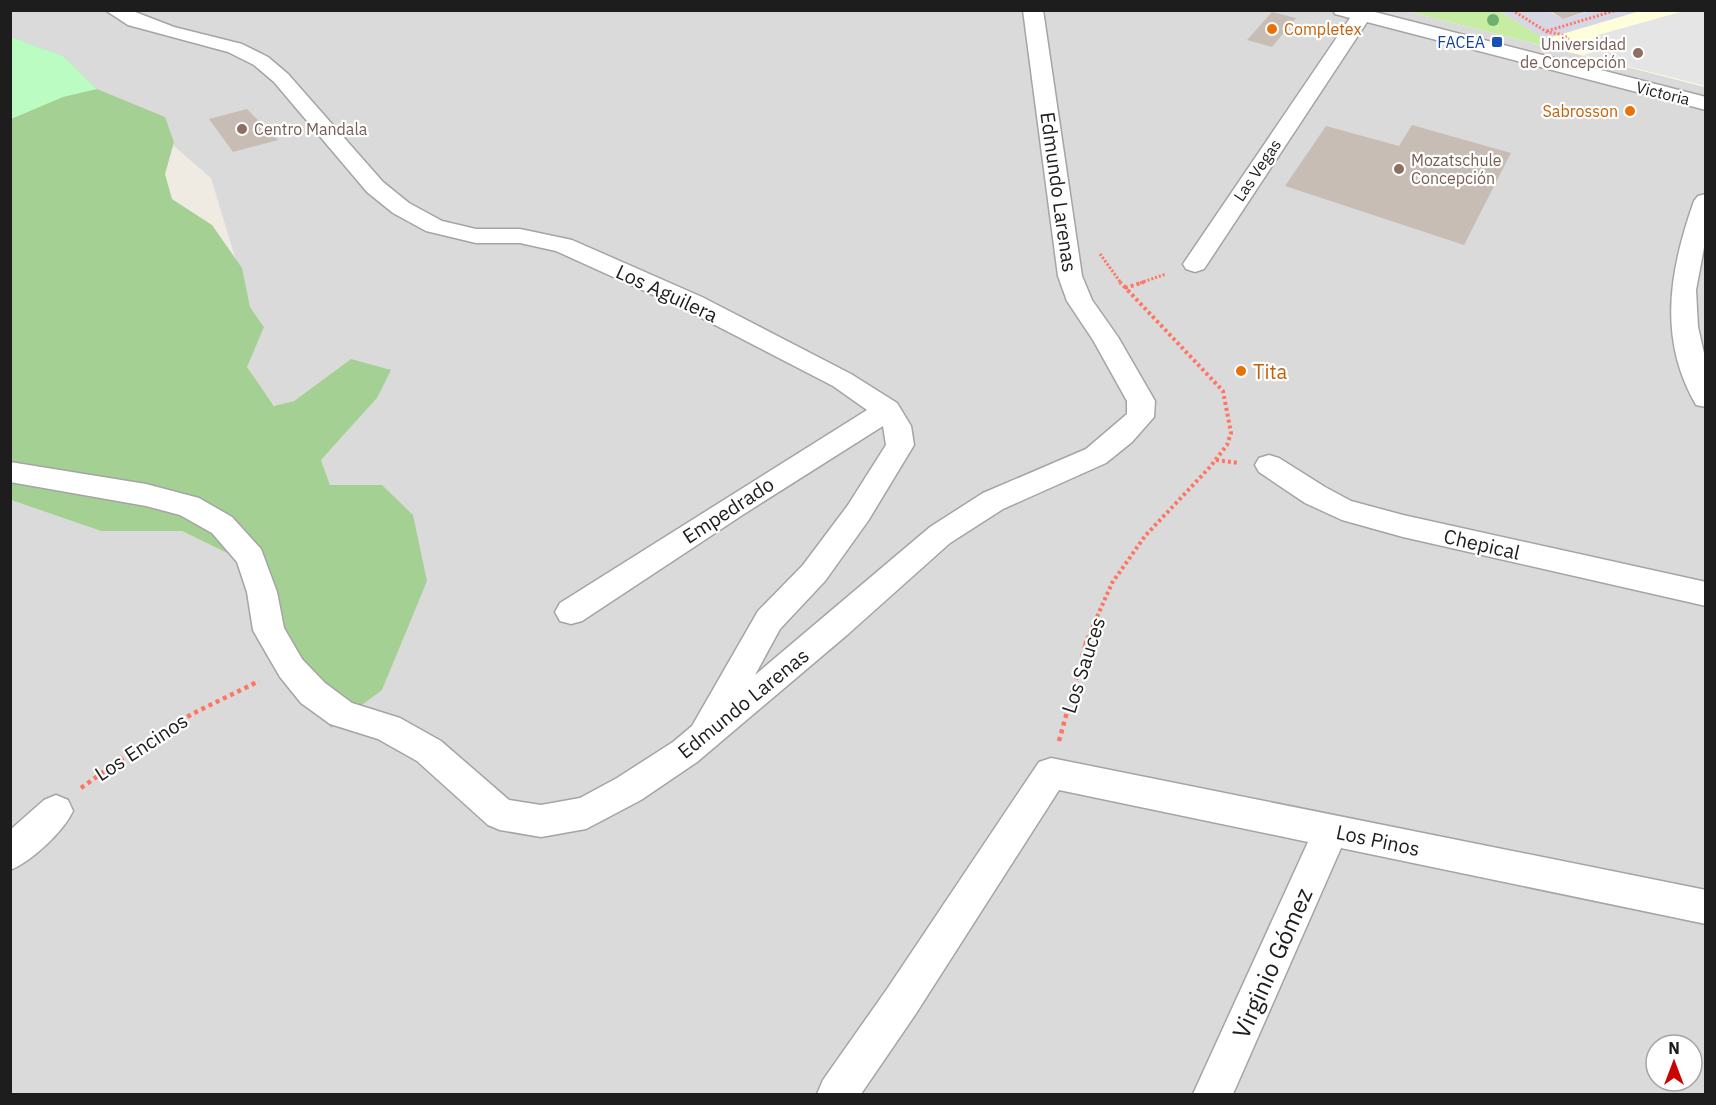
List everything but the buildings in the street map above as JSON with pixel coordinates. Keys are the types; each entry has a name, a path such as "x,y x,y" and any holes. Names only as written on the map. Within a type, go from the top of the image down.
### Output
{"street":[{"name":"Los Aguilera","path":"114,10 135,21 235,48 261,61 281,78 375,187 402,208 434,226 476,236 520,236 563,245 693,303 842,380 887,410"},
{"name":"Edmundo Larenas","path":"10,472 146,495 189,506 222,525 250,557 262,592 269,630 291,668 313,693 342,714 388,728 429,751 500,814 541,821 586,813 629,789 702,739 940,535 993,501 1096,456 1140,417 1141,401 1105,337 1080,301 1070,276 1033,10"},
{"name":"Victoria","path":"1351,13 1706,104"},
{"name":"Las Vegas","path":"1195,264 1351,13"},
{"path":"1706,201 1689,254 1684,286 1684,317 1689,348 1706,398"},
{"name":"Empedrado","path":"571,612 887,410"},
{"path":"702,739 734,678 769,620 814,573 858,513 900,445 897,426 887,410"},
{"name":"Chepical","path":"1269,465 1315,495 1342,508 1403,526 1706,594"},
{"path":"837,1095 901,1002 1051,773"},
{"name":"Los Pinos","path":"1051,773 1706,907"},
{"path":"10,854 56,811"},
{"name":"Virginio Gómez","path":"1213,1095 1331,831"}],"path":[{"path":"1512,10 1547,32 1560,34"},
{"path":"1547,32 1617,10"},
{"name":"Los Sauces","path":"1051,773 1085,645 1112,582 1145,536 1210,467 1227,445 1231,433 1223,391 1125,288 1096,248"},
{"path":"1125,288 1195,264"},
{"name":"Los Encinos","path":"56,811 88,781 192,714 246,686 291,668"}],"shaded area":[{"path":"11,10 1705,11 1705,1094 11,1094 11,500 101,531 182,531 231,555 259,592 382,485 330,485 321,460 377,398 351,359 294,401 275,406 246,367 264,327 250,307 211,178 131,109 97,89 63,56 11,37"},
{"name":"Universidad de Concepción","path":"1406,11 1705,11 1705,87 1596,59"},
{"path":"1499,11 1549,11 1563,19 1590,11 1640,11 1545,39"},
{"name":"Universidad de Concepción","path":"1684,11 1705,11 1705,86 1583,55 1610,47 1594,36"}],"green space":[{"path":"1406,11 1499,11 1547,40 1545,46"},
{"path":"11,37 63,56 97,89 165,117 174,142 165,174 172,199 212,225 242,268 250,307 264,327 247,367 274,406 294,401 351,359 391,370 377,398 321,460 330,485 382,485 413,515 427,581 382,690 331,728 271,637 259,592 231,555 182,531 101,531 11,500"},
{"path":"11,37 63,56 97,89 63,97 11,119"}],"place":[{"name":"Completex","path":"1272,29"},
{"name":"FACEA","path":"1497,42"},
{"name":"Universidad de Concepción","path":"1638,53"},
{"name":"Sabrosson","path":"1630,111"},
{"name":"Centro Mandala","path":"242,129"},
{"name":"Mozatschule Concepción","path":"1399,169"},
{"name":"Tita","path":"1241,371"}]}
